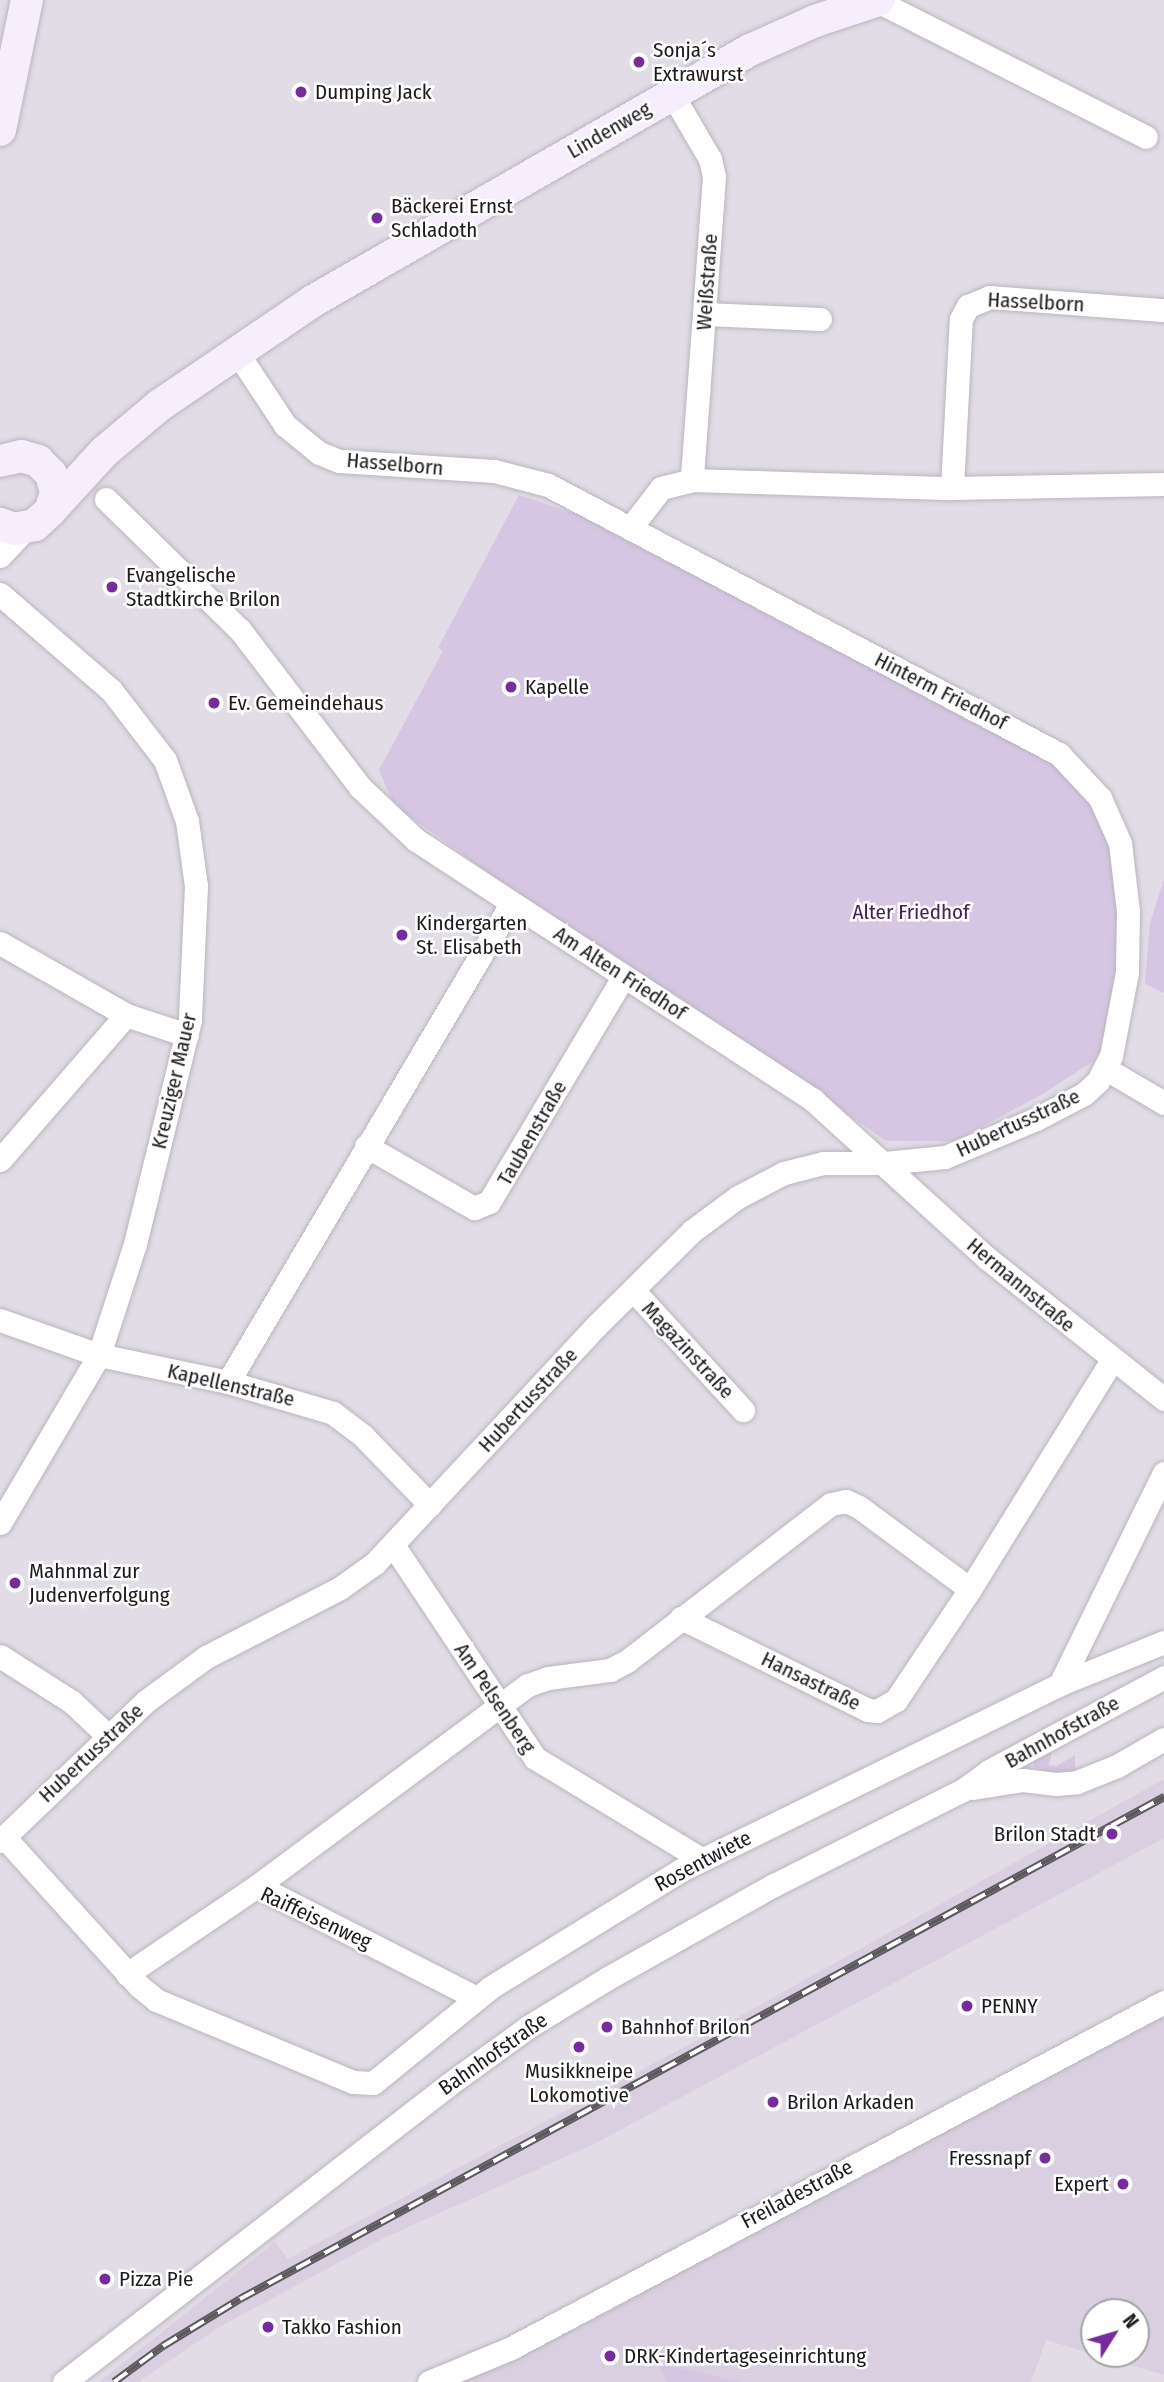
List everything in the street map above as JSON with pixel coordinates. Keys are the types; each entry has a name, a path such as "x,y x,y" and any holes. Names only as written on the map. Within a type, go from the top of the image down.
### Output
{"street":[{"path":"0,130 27,0"},
{"name":"Lindenweg","path":"13,526 44,519 104,452 160,405 313,301 672,94 786,33 878,0 1146,137"},
{"name":"Weißstraße","path":"672,94 713,167 692,480"},
{"name":"Hasselborn","path":"952,488 961,319 968,306 990,297 1164,310"},
{"path":"705,314 820,320"},
{"name":"Hasselborn","path":"236,351 285,425 319,453 340,461 520,475"},
{"name":"Lindenweg","path":"1,456 64,461 104,452"},
{"path":"38,461 51,474 54,483 56,493 50,511"},
{"name":"Hinterm Friedhof","path":"520,475 548,485 631,527 756,595 1042,742 1090,784 1107,809 1120,843 1128,911 1128,963 1115,1042 1106,1069"},
{"path":"631,527 661,488 692,480 952,488 1164,484"},
{"name":"Am Alten Friedhof","path":"106,499 240,630 360,787 416,840 813,1100 885,1163"},
{"path":"0,556 13,526"},
{"name":"Kreuziger Mauer","path":"0,594 111,690 147,734 172,776 187,821 196,886 191,1004 187,1035 135,1244 100,1355 0,1523"},
{"path":"232,1383 366,1146 511,904"},
{"path":"0,943 127,1015 187,1035"},
{"name":"Taubenstraße","path":"366,1146 474,1208 489,1202 623,976"},
{"path":"0,1160 127,1015"},
{"path":"1106,1069 1164,1103"},
{"name":"Hubertusstraße","path":"2,1839 146,1702 206,1657 340,1588 374,1563 692,1231 750,1189 784,1173 823,1163 885,1163 933,1159 979,1144 1074,1100 1098,1081 1106,1069"},
{"name":"Hermannstraße","path":"885,1163 970,1243 1112,1360 1164,1399"},
{"name":"Magazinstraße","path":"633,1290 743,1410"},
{"name":"Kapellenstraße","path":"0,1320 100,1355 232,1383 333,1413 363,1436 430,1505"},
{"name":"Hansastraße","path":"681,1618 868,1710 877,1711 897,1700 970,1589 1112,1360"},
{"path":"1060,1684 1164,1472"},
{"path":"257,1886 499,1705 538,1680 618,1667 831,1504 846,1501 859,1507 970,1589"},
{"name":"Am Pelsenberg","path":"393,1545 528,1749 543,1765 701,1859"},
{"name":"Rosentwiete","path":"127,1974 148,1994 168,2006 352,2082 373,2083 477,1998 562,1941 701,1859 1060,1684 1164,1642"},
{"path":"0,1656 72,1702 108,1736"},
{"name":"Bahnhofstraße","path":"64,2382 448,2085 528,2027 608,1978 774,1885 971,1784 1164,1677"},
{"name":"Bahnhofstraße","path":"971,1784 1007,1781 1077,1782 1117,1766 1164,1739"},
{"path":"2,1839 127,1974"},
{"name":"Raiffeisenweg","path":"127,1974 257,1886 477,1998"},
{"name":"Freiladestraße","path":"429,2382 511,2348 1164,2001"}],"shaded area":[{"path":"1164,1779 1164,1838 596,2143 386,2237 221,2326 138,2382 99,2382 275,2242 288,2259 692,2043"},
{"path":"1164,2016 1164,2375 1140,2368 1150,2368 1150,2298 1080,2298 1080,2350 1046,2340 1031,2382 742,2382 658,2364 667,2382 457,2382 517,2358 811,2200"}],"green space":[{"name":"Alter Friedhof","path":"519,495 600,522 1037,749 1090,799 1112,843 1121,967 1100,1057 1041,1095 955,1141 886,1141 696,1009 520,896 394,805 379,770 443,651 438,648"},
{"path":"1164,879 1164,993 1145,984 1150,923"},
{"path":"1053,1747 1049,1765 1056,1766 1075,1755 1075,1771 1054,1773 1034,1767 1035,1757"},
{"path":"657,2363 742,2382 667,2382"}],"railway":[{"path":"114,2382 163,2346 240,2299 1164,1797"}],"place":[{"name":"Sonja´s Extrawurst","path":"639,62"},
{"name":"Dumping Jack","path":"301,92"},
{"name":"Bäckerei Ernst Schladoth","path":"377,218"},
{"name":"Evangelische Stadtkirche Brilon","path":"112,587"},
{"name":"Kapelle","path":"511,687"},
{"name":"Ev. Gemeindehaus","path":"214,703"},
{"name":"Kindergarten St. Elisabeth","path":"402,935"},
{"name":"Mahnmal zur Judenverfolgung","path":"15,1583"},
{"name":"Brilon Stadt","path":"1112,1834"},
{"name":"PENNY","path":"967,2006"},
{"name":"Bahnhof Brilon","path":"607,2027"},
{"name":"Musikkneipe Lokomotive","path":"579,2047"},
{"name":"Brilon Arkaden","path":"773,2102"},
{"name":"Fressnapf","path":"1045,2158"},
{"name":"Expert","path":"1123,2184"},
{"name":"Pizza Pie","path":"105,2279"},
{"name":"Takko Fashion","path":"268,2327"},
{"name":"DRK-Kindertageseinrichtung","path":"610,2356"}]}
